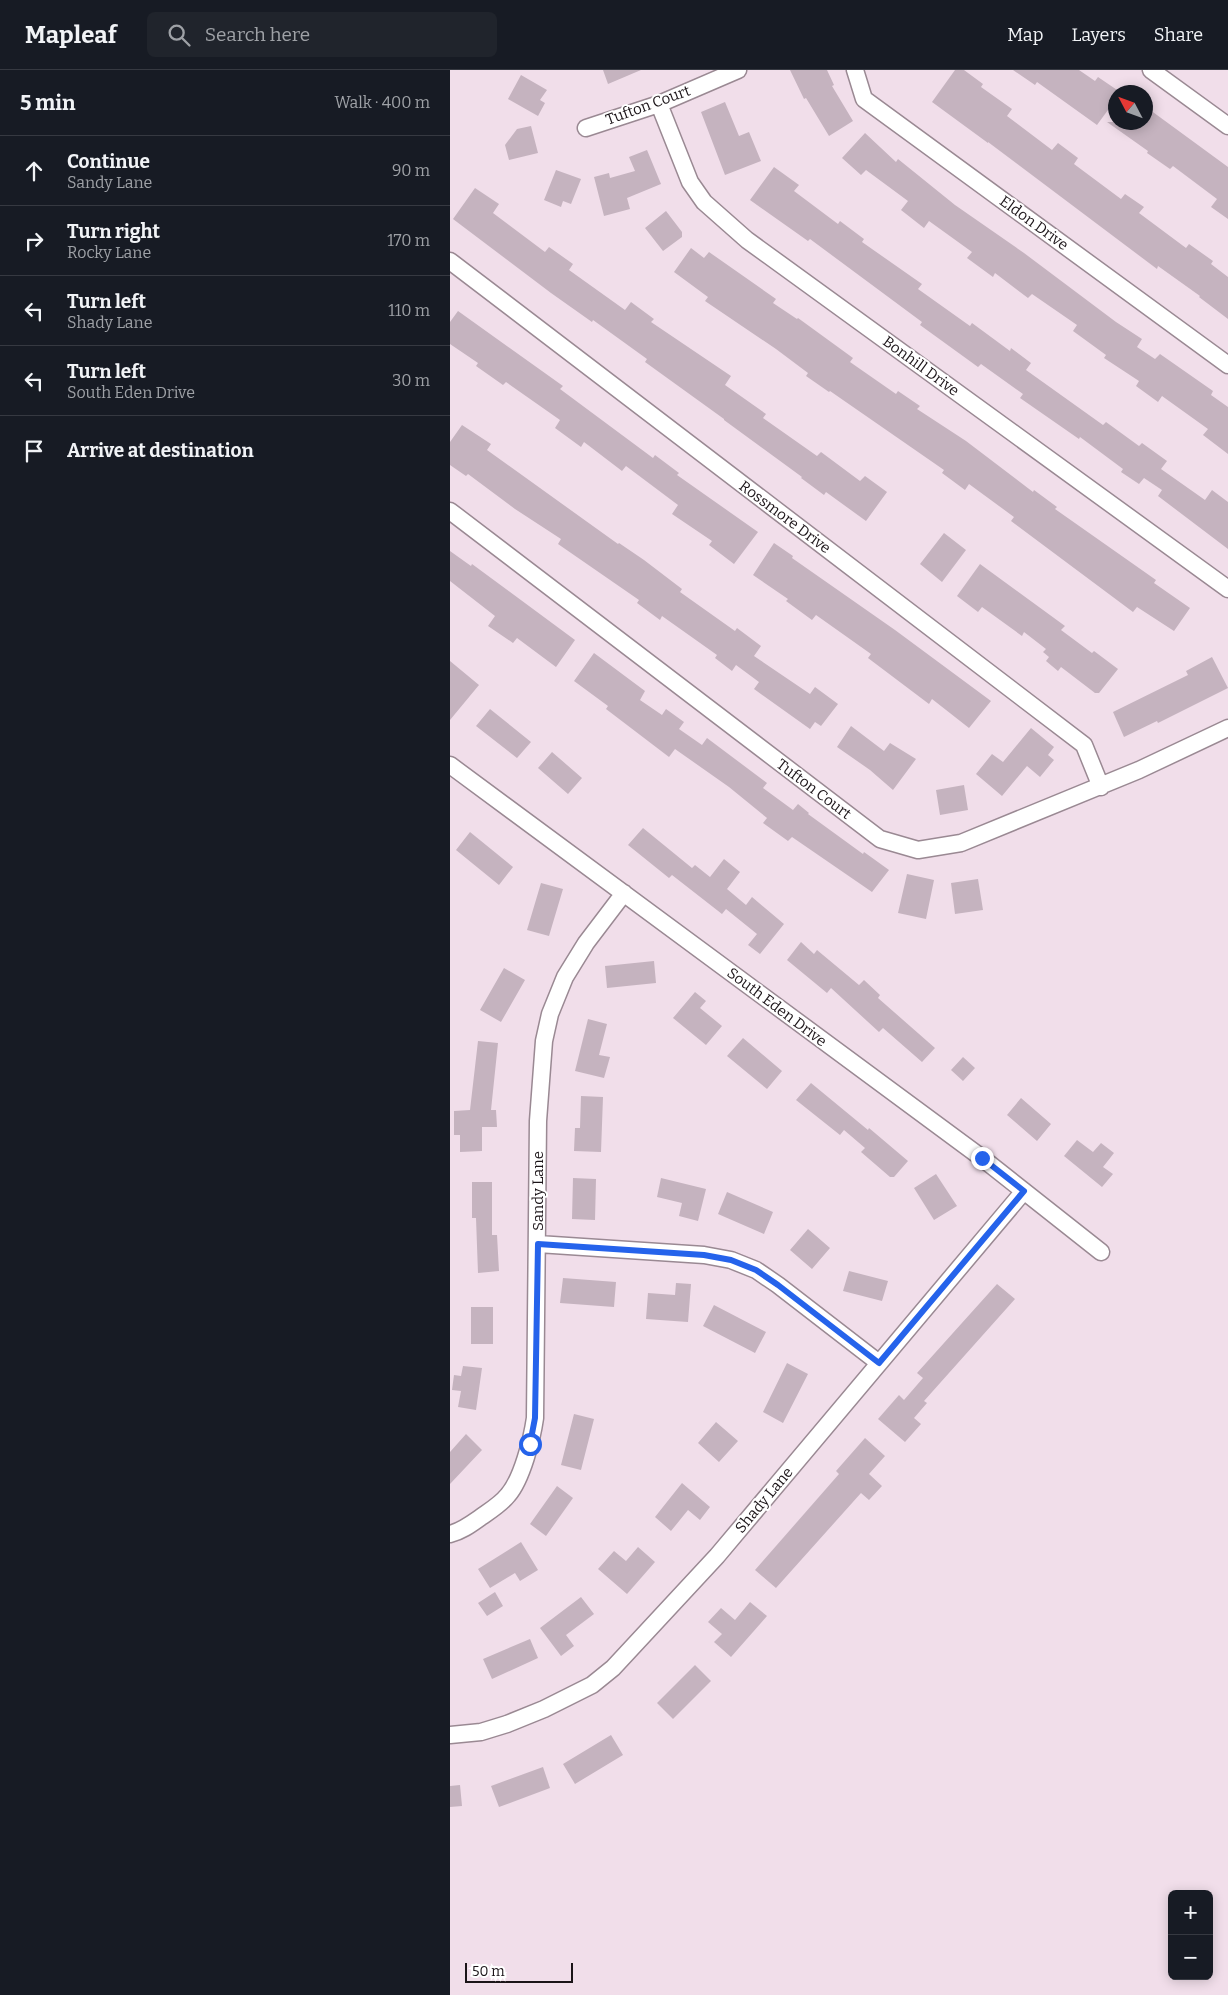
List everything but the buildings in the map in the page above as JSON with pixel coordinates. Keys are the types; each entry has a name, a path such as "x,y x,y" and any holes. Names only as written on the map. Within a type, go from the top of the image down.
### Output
{"street":[{"name":"Tufton Court","path":"586,128 659,104 738,70"},
{"name":"Eldon Drive","path":"855,70 864,99 1228,365"},
{"path":"1150,70 1228,126"},
{"name":"Bonhill Drive","path":"659,104 690,182 704,202 717,215 755,246 1228,589"},
{"name":"Rossmore Drive","path":"450,261 1084,745 1101,787"},
{"name":"Tufton Court","path":"450,511 880,839 918,850 962,843 1101,787 1228,728"},
{"name":"South Eden Drive","path":"450,765 1024,1191 1101,1252"},
{"name":"Sandy Lane","path":"450,1534 467,1527 500,1504 510,1494 530,1444 535,1418 538,1121 546,1027 565,977 586,943 624,893"},
{"name":"Shady Lane","path":"450,1735 481,1732 544,1709 592,1685 613,1668 717,1556 1024,1191"},
{"path":"538,1244 704,1255 731,1260 756,1270 778,1285 879,1363"}],"route":[{"path":"530,1444 535,1418 538,1244 704,1255 731,1260 756,1270 778,1285 879,1363 1024,1191 982,1158"}]}
